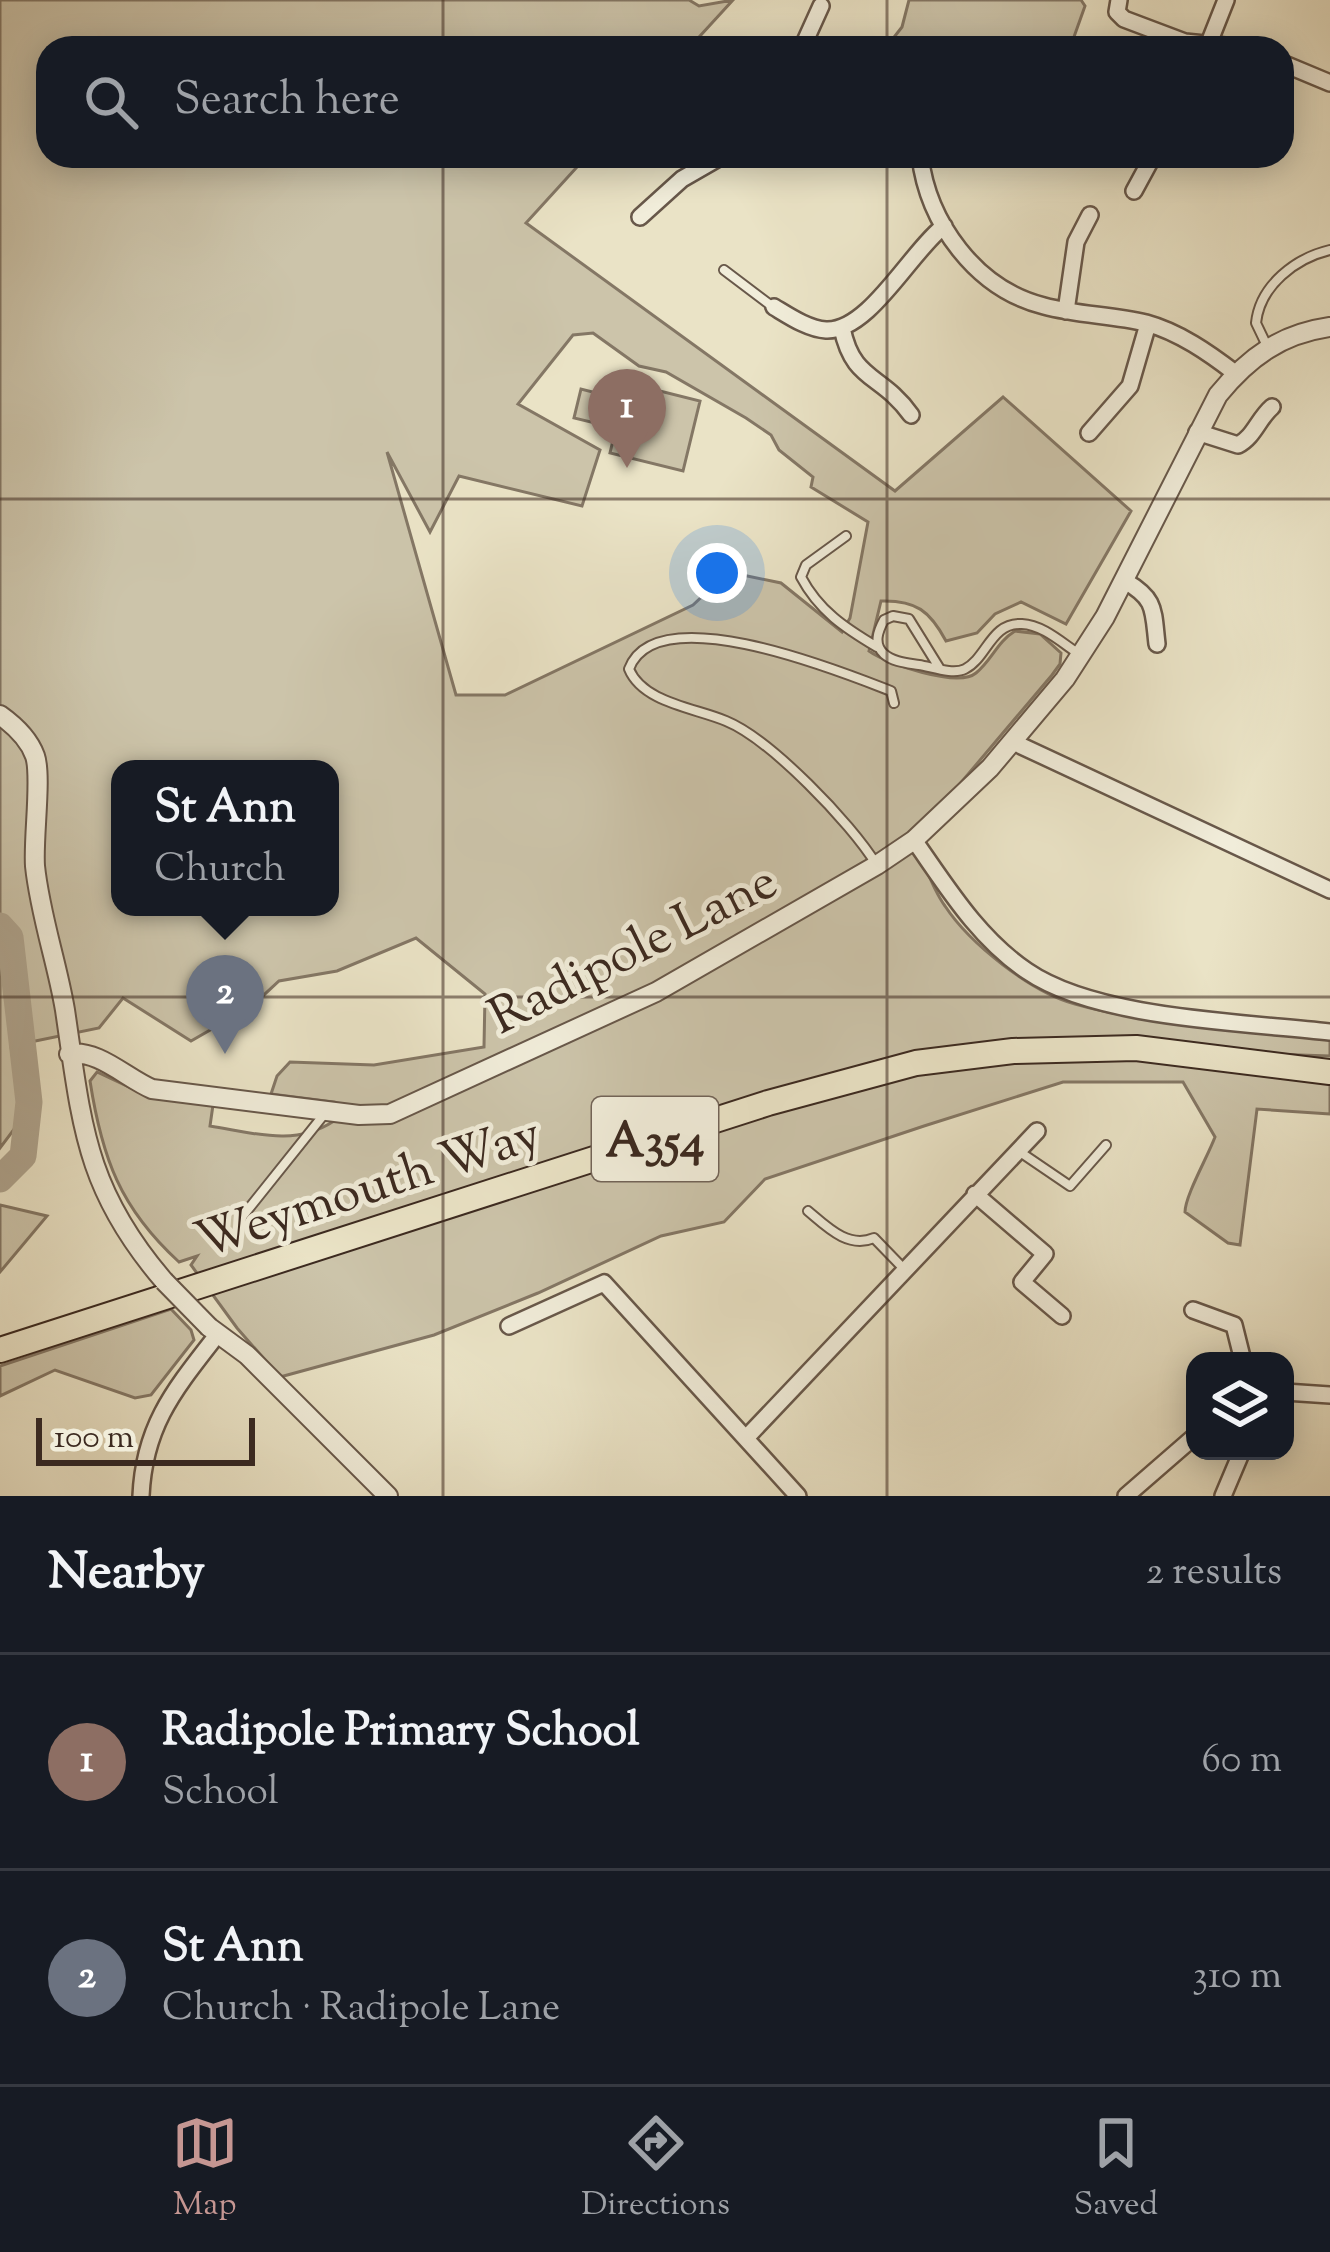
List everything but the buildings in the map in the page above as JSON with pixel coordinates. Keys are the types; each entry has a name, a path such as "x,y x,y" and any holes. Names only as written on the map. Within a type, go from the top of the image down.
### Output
{"highway":[{"name":"Weymouth Way","path":"0,1350 768,1102 916,1064 1013,1051 1136,1048 1330,1072"}],"street":[{"path":"1119,0 1118,12 1124,19 1169,36"},
{"path":"1212,36 1226,0"},
{"path":"807,36 821,6"},
{"path":"1294,68 1330,83"},
{"path":"640,217 701,168"},
{"path":"921,168 923,183 960,251 997,284 1020,298 1066,311 1148,324 1176,334 1235,374"},
{"path":"1134,190 1146,168"},
{"path":"1066,311 1076,242 1090,215"},
{"path":"774,308 824,330 842,328 875,302 944,226"},
{"path":"1089,433 1130,386 1148,324"},
{"name":"Radipole Lane","path":"69,1054 94,1055 152,1089 359,1115 391,1114 656,992 877,865 914,840 1012,742 1080,656 1125,581 1197,432 1235,374 1290,335 1330,327"},
{"path":"842,328 855,365 892,392 910,415"},
{"path":"1197,432 1229,446 1238,445 1250,437 1272,407"},
{"path":"1125,581 1147,594 1157,644"},
{"path":"0,715 22,735 37,765 33,838 38,890 64,1008 77,1107 107,1201 121,1227 164,1281 213,1331 247,1355 388,1496"},
{"path":"1012,742 1330,890"},
{"path":"914,840 964,912 992,942 1027,971 1072,997 1118,1007 1330,1032"},
{"path":"747,1438 1037,1131"},
{"path":"975,1194 1045,1254 1022,1282 1062,1316"},
{"path":"509,1326 604,1283 798,1496"},
{"path":"1193,1310 1234,1325 1241,1352"},
{"path":"141,1496 142,1465 151,1431 213,1331"},
{"path":"1294,1393 1330,1396"},
{"path":"1126,1496 1186,1444"},
{"path":"1223,1496 1238,1460"}],"lane":[{"path":"1268,347 1256,323 1262,301 1303,258 1330,250"},
{"path":"724,270 774,308"},
{"path":"846,536 806,565 800,578 814,601 843,627 896,661 960,671 1001,630 1022,624 1050,634 1080,656"},
{"path":"879,648 877,638 884,620 902,616 917,628 940,669"},
{"path":"877,865 861,838 756,738 725,720 643,688 629,669 637,656 678,638 717,636 877,685 891,691 894,703"},
{"path":"242,1217 326,1111"},
{"path":"1019,1151 1070,1186 1106,1145"},
{"path":"808,1211 850,1241 874,1238 904,1269"}],"shaded area":[{"path":"0,0 689,0 699,6 733,0 700,36 36,36 36,168 576,168 526,223 895,491 1003,397 1131,511 1066,624 1021,602 995,614 977,633 946,641 921,609 881,601 869,651 923,672 954,678 976,673 1015,631 1040,634 1061,653 1052,675 942,805 910,837 884,850 914,840 936,891 956,921 1003,965 1058,998 1136,1017 1330,1035 1330,1056 1268,1054 1268,1075 1330,1084 1330,1114 1257,1109 1240,1245 1228,1243 1185,1212 1215,1137 1183,1082 1063,1082 765,1179 724,1222 661,1236 434,1335 280,1377 191,1265 197,1256 179,1262 128,1201 108,1158 90,1081 97,1072 144,1094 213,1105 210,1126 274,1136 304,1134 334,1121 334,1102 271,1094 277,1076 290,1062 374,1065 484,1047 485,994 416,938 337,971 279,981 252,1006 191,1041 123,998 99,1028 11,1046 21,1120 0,1148","holes":["593,333 639,366 666,372 771,435 779,450 813,477 811,487 868,522 850,618 842,632 781,583 728,572 693,605 505,695 456,695 387,452 430,532 459,476 582,506 600,450 518,404 573,335"]},
{"path":"909,0 1081,0 1085,6 1074,36 895,36"},
{"path":"624,382 700,401 683,471 610,453 616,428 574,418 581,389 620,399"},
{"path":"0,1205 47,1216 0,1272"},
{"path":"171,1309 194,1340 151,1395 135,1398 55,1370 0,1396 0,1366"}],"waterway":[{"path":"0,926 10,937 29,1102 23,1156 0,1179"}],"place":[{"name":"Radipole Primary School","path":"627,468"},
{"name":"St Ann","path":"225,1054"}]}
